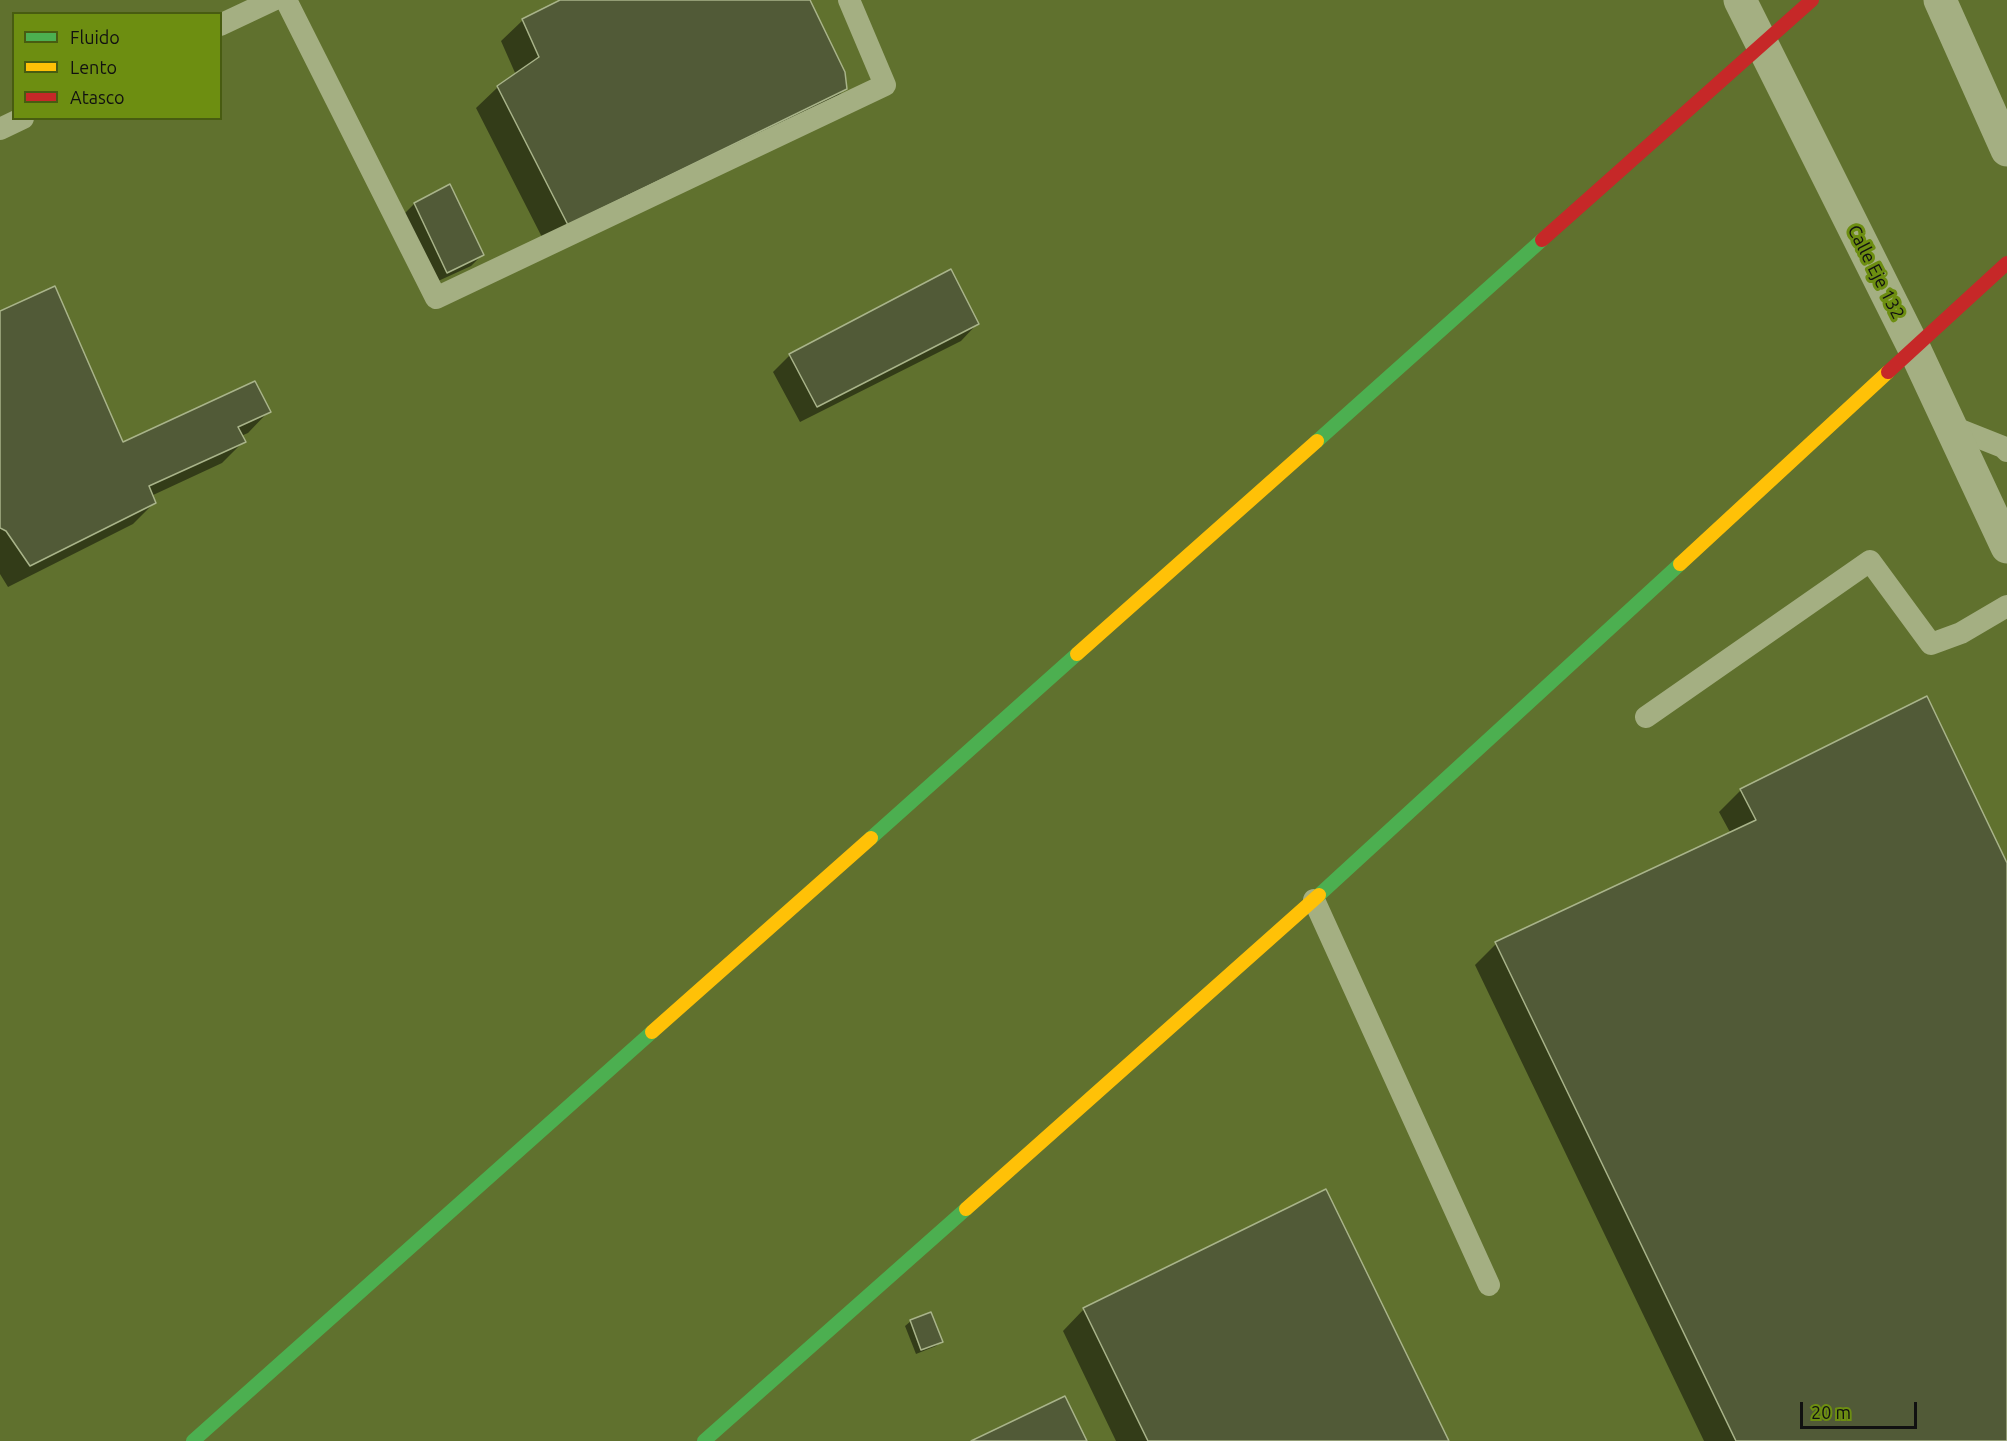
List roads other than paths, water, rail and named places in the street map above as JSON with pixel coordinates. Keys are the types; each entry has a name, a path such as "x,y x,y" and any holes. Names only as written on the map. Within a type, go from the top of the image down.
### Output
{"street":[{"name":"Calle Eje 132","path":"1740,0 1914,348 2007,547"},
{"path":"193,1441 1812,0"},
{"path":"1940,0 2007,150"},
{"path":"704,1441 1314,900 2007,263"}],"lane":[{"path":"222,24 273,0"},
{"path":"286,0 436,298 885,84 849,0"},
{"path":"0,129 18,120"},
{"path":"1950,426 2003,447 2007,451"},
{"path":"1646,717 1870,561 1931,644 1961,633 2007,606"},
{"path":"1314,900 1489,1286"}]}
